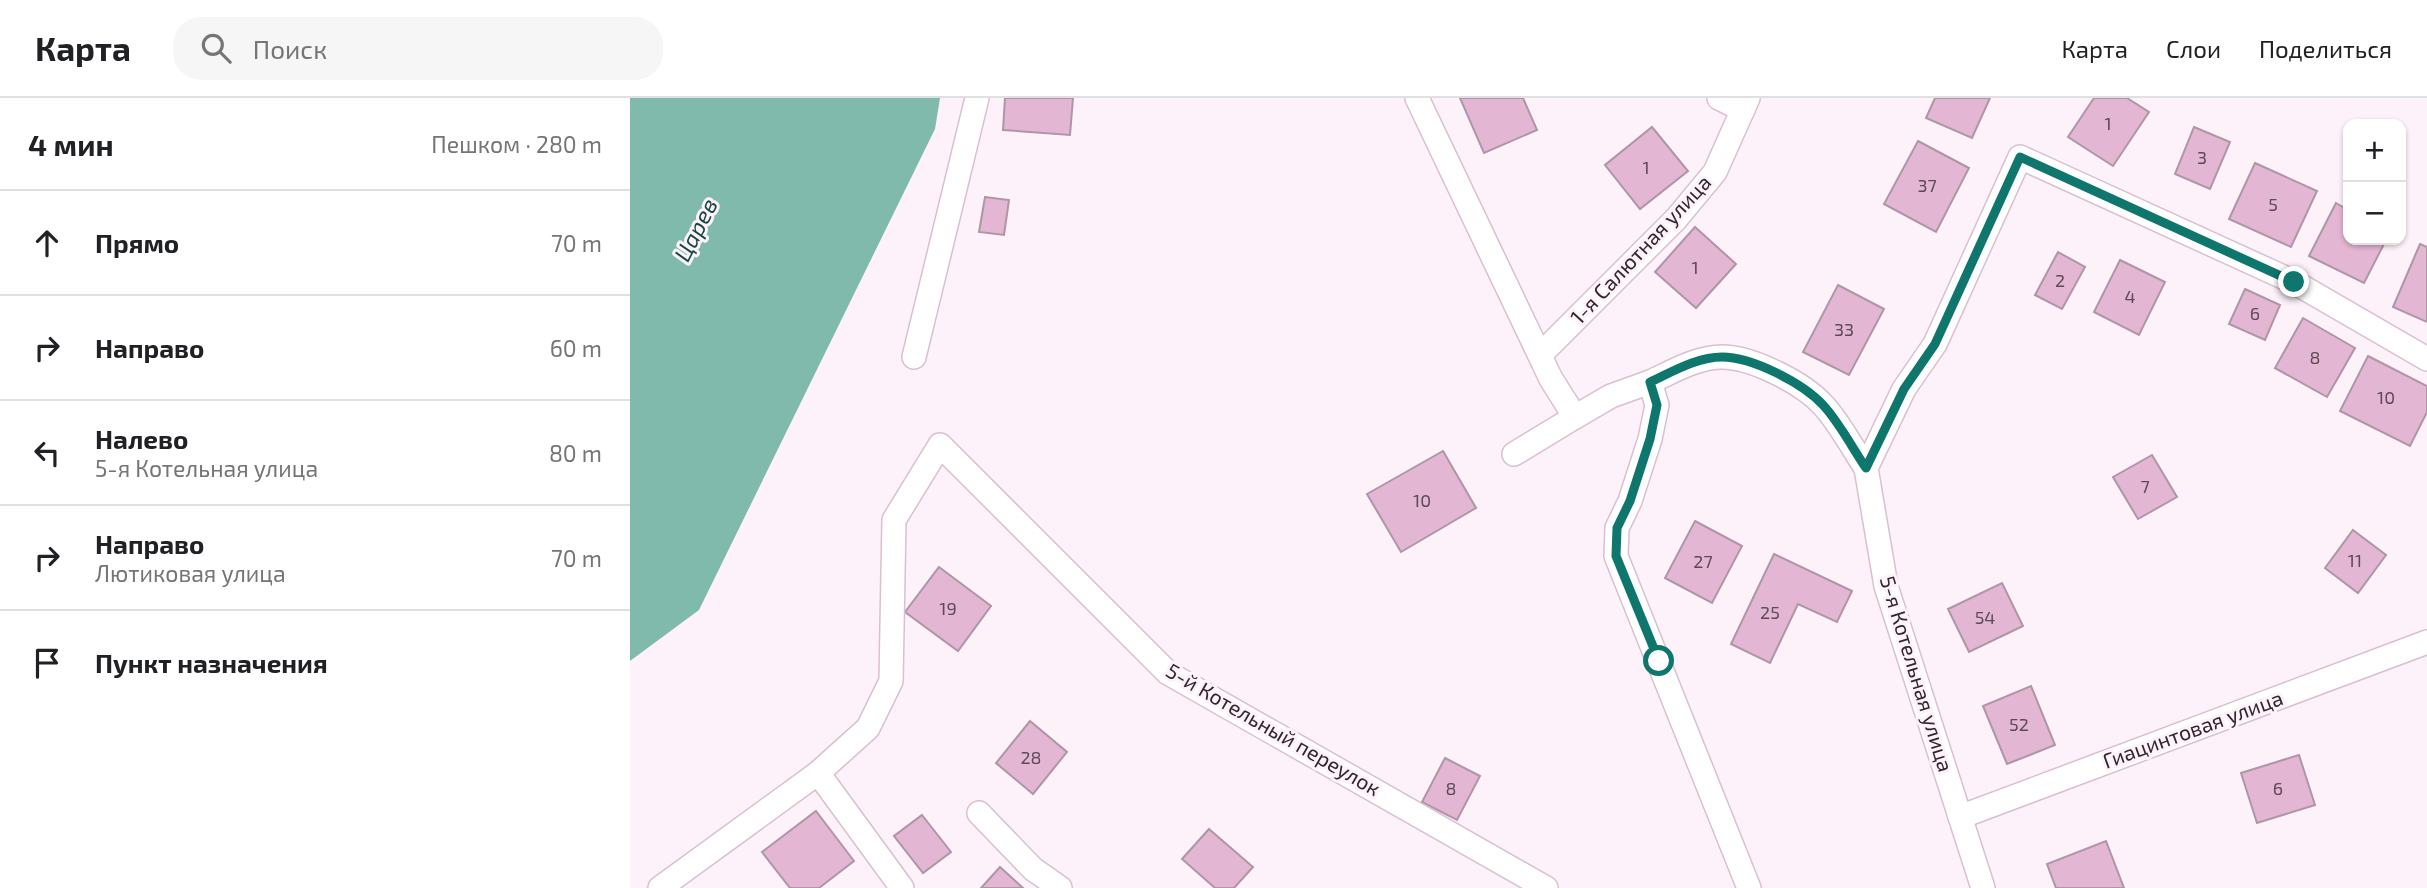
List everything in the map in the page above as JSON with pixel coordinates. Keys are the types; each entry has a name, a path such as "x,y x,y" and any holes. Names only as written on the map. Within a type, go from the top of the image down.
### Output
{"street":[{"path":"914,357 977,98"},
{"path":"1417,98 1551,379 1575,417"},
{"path":"1719,98 1745,104"},
{"name":"1-я Салютная улица","path":"1540,355 1676,219 1715,172 1745,104"},
{"path":"1514,454 1611,396 1697,361 1723,357 1761,366 1790,379 1823,405 1866,468 1904,389 1935,344 2020,157 2294,282 2427,359"},
{"path":"1650,382 1657,405 1650,439 1630,501 1617,528 1616,556 1749,888"},
{"name":"5-й Котельный переулок","path":"818,773 868,728 891,681 894,520 940,445 1168,673 1546,888"},
{"name":"5-я Котельная улица","path":"1866,468 1886,586 1983,888"},
{"name":"Гиацинтовая улица","path":"1960,817 2427,642"},
{"path":"660,888 818,773 902,888"},
{"path":"978,813 1032,869 1059,888"}],"water":[{"name":"Царев","path":"630,98 940,98 935,129 699,610 630,661"}],"building":[{"path":"1005,98 1073,98 1070,135 1003,130"},
{"path":"1460,98 1523,98 1537,130 1484,153"},
{"path":"1935,98 1990,98 1972,138 1926,118"},
{"path":"2094,98 2127,98 2149,112 2113,166 2068,137"},
{"path":"1652,127 1688,171 1640,209 1605,165"},
{"path":"2194,127 2230,142 2210,189 2175,174"},
{"path":"1918,141 1969,168 1936,232 1884,204"},
{"path":"2255,163 2317,191 2291,247 2229,219"},
{"path":"985,197 1009,200 1004,235 979,232"},
{"path":"2336,203 2343,207 2343,245 2383,245 2364,283 2309,256"},
{"path":"1695,227 1736,264 1696,308 1655,272"},
{"path":"2420,244 2427,247 2427,322 2393,307"},
{"path":"2058,252 2085,267 2062,309 2035,295"},
{"path":"2120,260 2165,282 2139,335 2094,312"},
{"path":"1838,285 1884,309 1849,375 1803,352"},
{"path":"2245,289 2280,305 2265,340 2229,324"},
{"path":"2303,318 2355,348 2327,397 2275,368"},
{"path":"2368,356 2427,386 2427,412 2410,446 2340,411"},
{"path":"1443,451 1476,508 1401,552 1367,494"},
{"path":"2152,455 2177,497 2138,519 2113,477"},
{"path":"1695,521 1742,546 1712,603 1665,578"},
{"path":"2353,530 2386,555 2358,593 2325,568"},
{"path":"1774,554 1852,591 1837,622 1798,604 1770,663 1731,644"},
{"path":"939,567 991,606 958,651 905,612"},
{"path":"2002,583 2023,626 1969,652 1948,609"},
{"path":"2031,686 2055,745 2007,764 1983,706"},
{"path":"1030,721 1067,752 1033,794 996,763"},
{"path":"2299,755 2315,805 2257,823 2241,773"},
{"path":"1445,758 1480,776 1457,820 1422,802"},
{"path":"816,811 854,861 819,888 790,888 762,852"},
{"path":"922,815 951,852 923,873 894,836"},
{"path":"1209,829 1253,867 1234,888 1215,888 1182,859"},
{"path":"2106,841 2124,888 2056,888 2047,864"},
{"path":"1000,867 1023,888 981,888"}],"route":[{"path":"1659,661 1616,556 1617,528 1630,501 1650,439 1657,405 1650,382 1697,361 1723,357 1761,366 1790,379 1823,405 1866,468 1904,389 1935,344 2020,157 2294,282"}]}
